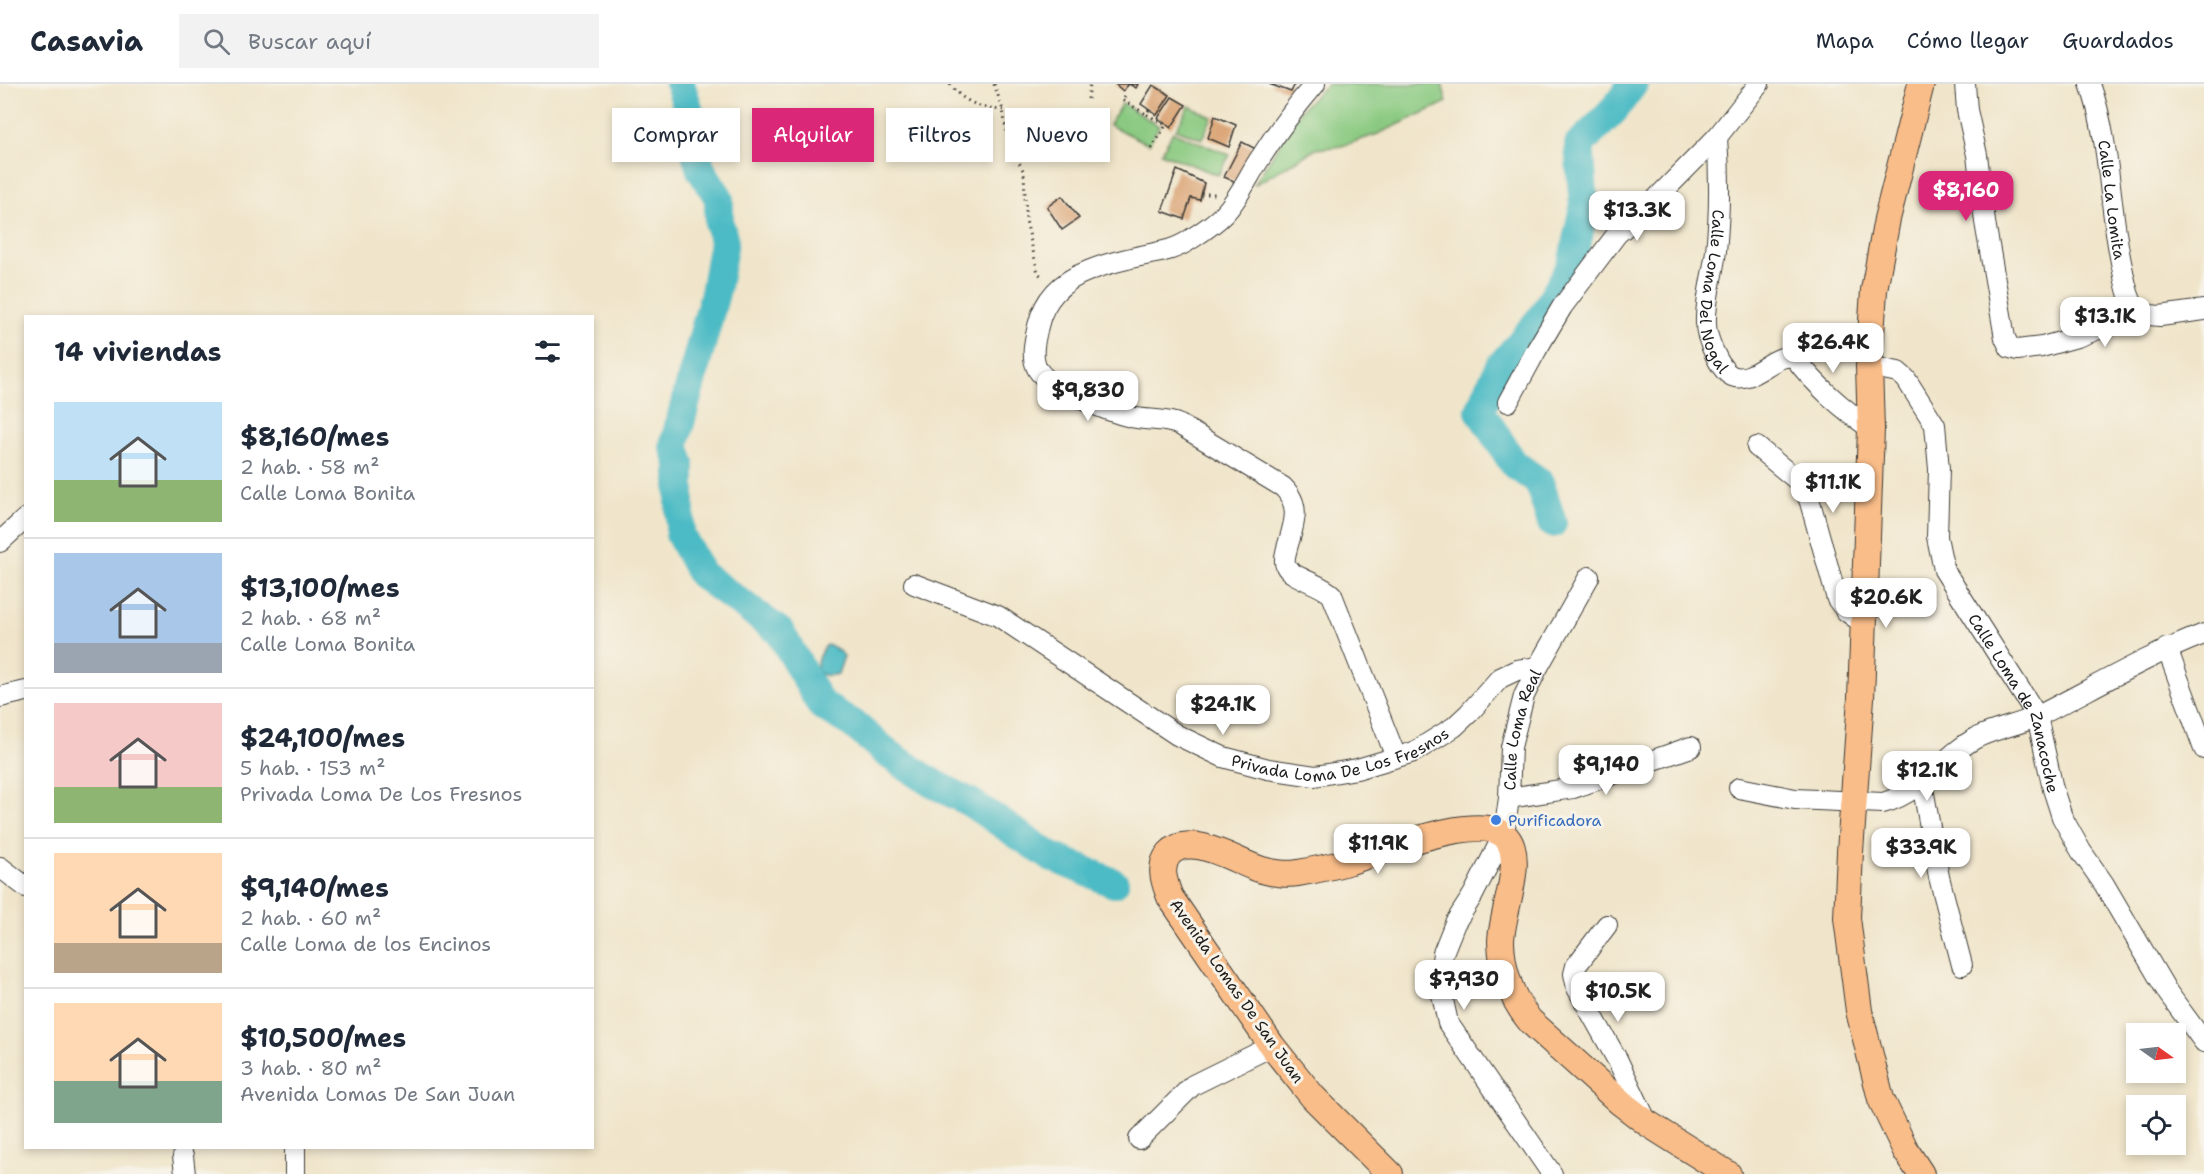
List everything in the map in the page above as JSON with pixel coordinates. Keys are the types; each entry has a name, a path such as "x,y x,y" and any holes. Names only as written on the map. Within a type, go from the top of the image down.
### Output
{"main road":[{"path":"1921,84 1887,219 1874,290 1869,366 1871,429 1864,624 1847,918 1859,1011 1881,1099 1906,1151 1921,1174"},
{"name":"Avenida Lomas De San Juan","path":"1390,1174 1313,1097 1272,1046 1170,897 1163,880 1163,867 1168,855 1176,848 1187,844 1199,846 1262,870 1294,874 1346,862 1432,835 1457,830 1490,829 1504,834"},
{"path":"1504,834 1512,846 1513,865 1501,940 1503,963 1519,1007 1530,1022 1576,1064 1647,1123 1728,1174"}],"street":[{"path":"1315,84 1264,152 1241,191 1223,215 1189,241 1173,249 1127,258 1085,272 1058,289 1045,306 1034,355 1037,369 1044,376 1097,406 1132,417 1171,421 1180,425 1283,487 1291,495 1295,504 1285,560 1286,568 1295,575 1325,588 1332,595 1396,758"},
{"path":"1508,402 1562,307 1617,234 1645,210 1717,136 1759,84"},
{"path":"1965,84 1985,222 2005,338 2010,348 2022,350 2065,340 2108,327 2139,314 2160,316 2204,309"},
{"name":"Calle La Lomita","path":"2090,84 2102,138 2116,238 2132,305 2139,314"},
{"name":"Calle Loma Del Nogal","path":"1717,136 1720,189 1716,253 1706,325 1710,345 1726,373 1734,377 1748,376 1785,356 1795,358 1809,377 1837,405 1871,429"},
{"name":"Calle Loma de Zanacoche","path":"1869,366 1898,372 1906,379 1935,425 1939,469 1937,537 1944,570 2037,716 2062,817 2168,993 2204,1042"},
{"path":"1756,447 1803,485 1810,502 1837,599 1846,611 1864,624"},
{"path":"0,542 24,520"},
{"name":"Calle Loma Real","path":"1551,1174 1448,1023 1439,981 1443,953 1455,923 1473,895 1504,834 1509,798 1511,747 1524,696 1589,577"},
{"name":"Privada Loma De Los Fresnos","path":"914,584 998,616 1177,735 1223,757 1268,769 1315,776 1357,769 1414,752 1447,732 1469,713 1500,678 1517,670 1538,667"},
{"path":"1739,788 1795,799 1883,803 1896,799 1922,783 1960,748 1977,738 2037,716 2168,648 2204,634"},
{"path":"2168,648 2204,748"},
{"path":"0,697 24,691"},
{"path":"1509,798 1573,788 1691,747"},
{"path":"1922,783 1939,877 1962,965"},
{"path":"0,867 24,885"},
{"path":"1607,925 1576,966 1574,974 1577,988 1618,1061 1647,1123"},
{"path":"1139,1139 1193,1085 1272,1046"},
{"path":"295,1149 295,1174"}],"path":[{"path":"950,84 956,93 985,109 1003,110"},
{"path":"994,84 1003,110 1008,141 1024,172 1026,220 1038,273 1058,289"},
{"path":"1088,99 1090,84"},
{"path":"1125,96 1122,100 1166,125 1151,150"},
{"path":"1146,114 1149,110"}],"green space":[{"path":"1328,84 1442,84 1447,102 1378,134 1342,146 1316,149 1254,185 1302,108"},
{"path":"1122,103 1159,126 1149,144 1110,125"},
{"path":"1189,106 1212,117 1202,139 1176,129"},
{"path":"1173,132 1230,155 1218,175 1161,153"}],"water":[{"path":"826,645 834,647 844,656 838,674 823,675 817,668 819,657"}],"building":[{"path":"1115,84 1129,84 1123,91"},
{"path":"1269,84 1295,84 1291,92"},
{"path":"1153,85 1170,95 1157,115 1141,104"},
{"path":"1172,97 1186,105 1171,128 1158,118"},
{"path":"1215,116 1236,125 1229,147 1208,138"},
{"path":"1242,142 1256,149 1239,183 1224,177"},
{"path":"1177,170 1204,183 1200,200 1191,198 1184,219 1162,211"},
{"path":"1062,196 1079,218 1062,230 1047,207"}],"waterway":[{"path":"680,84 690,114 694,146 701,170 719,198 719,223 724,241 715,293 674,445 680,464 680,534 701,574 780,632 821,705 853,724 887,753 929,781 971,803 1050,856 1114,883"},
{"path":"1552,523 1539,482 1514,464 1480,411 1499,368 1542,317 1572,265 1584,207 1579,145 1613,111 1633,84"}],"place":[{"name":"Purificadora","path":"1496,820"}]}
